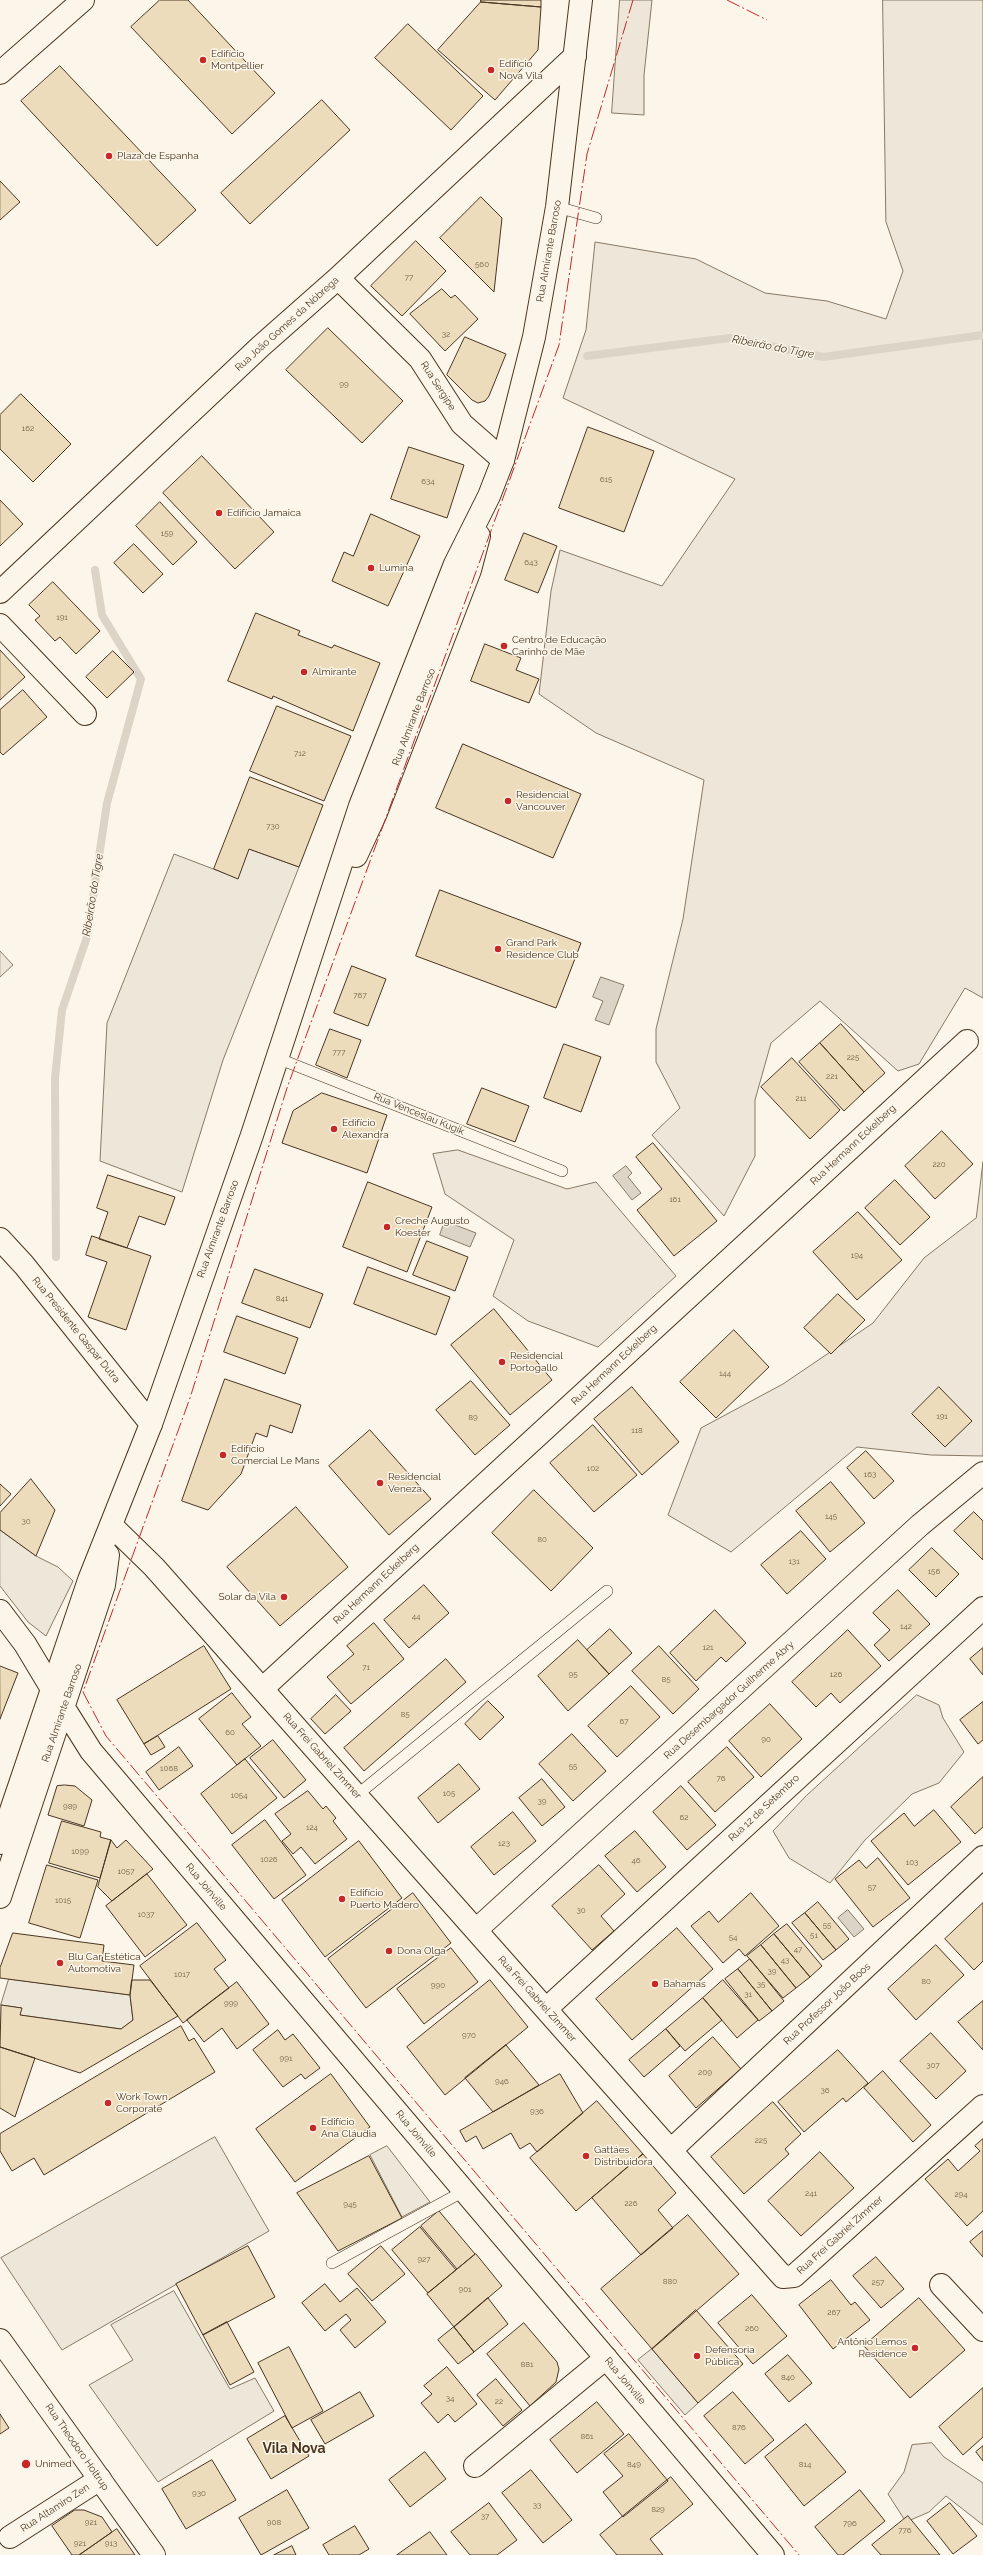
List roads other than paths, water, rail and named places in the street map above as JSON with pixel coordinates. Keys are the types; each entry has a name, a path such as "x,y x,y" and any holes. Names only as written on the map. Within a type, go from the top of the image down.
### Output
{"street":[{"path":"0,73 83,0"},
{"name":"Rua Almirante Barroso","path":"0,1843 89,1580 112,1526 151,1424 320,931 360,806 455,564 489,496 503,460 534,337 557,207 581,0"},
{"name":"Rua João Gomes da Nóbrega","path":"0,592 261,346 338,278 575,56"},
{"name":"Rua Sergipe","path":"338,278 420,359 434,377 462,424 503,460"},
{"path":"0,625 85,714"},
{"name":"Rua Hermann Eckelberg","path":"262,1689 966,1041"},
{"name":"Rua Presidente Gaspar Dutra","path":"0,1239 24,1265 151,1424"},
{"name":"Rua Desembargador Guilherme Abry","path":"476,1930 920,1525 983,1473"},
{"name":"Rua Almirante Barroso","path":"0,1896 104,1585 112,1526"},
{"name":"Rua Frei Gabriel Zimmer","path":"112,1526 140,1551 783,2277 794,2276 983,2106"},
{"name":"Rua 12 de Setembro","path":"546,2009 983,1608"},
{"name":"Rua Joinville","path":"0,1611 25,1644 91,1751 773,2555"},
{"name":"Rua Professor João Boos","path":"671,2150 983,1857"},
{"path":"941,2285 983,2330"},
{"name":"Rua Theodoro Holtrup","path":"0,2340 154,2555"},
{"path":"475,2466 606,2358"},
{"name":"Rua Altamiro Zen","path":"10,2537 100,2479"}],"lane":[{"path":"557,207 596,218"},
{"name":"Rua Venceslau Kugik","path":"277,1058 562,1171"},
{"path":"357,1795 607,1591"},
{"path":"332,2263 464,2191"}],"waterway":[{"name":"Ribeirão do Tigre","path":"587,356 730,338 823,357 983,335"},
{"name":"Ribeirão do Tigre","path":"56,1257 55,1078 62,1010 87,937 107,803 141,679 102,615 95,570"}],"place":[{"name":"Edifício Montpellier","path":"203,60"},
{"name":"Edifício Nova Vila","path":"491,70"},
{"name":"Plaza de Espanha","path":"109,156"},
{"name":"Edifício Jamaica","path":"219,513"},
{"name":"Lumina","path":"371,568"},
{"name":"Centro de Educação Carinho de Mãe","path":"504,646"},
{"name":"Almirante","path":"304,672"},
{"name":"Residencial Vancouver","path":"508,801"},
{"name":"Grand Park Residence Club","path":"498,949"},
{"name":"Edifício Alexandra","path":"334,1129"},
{"name":"Creche Augusto Koester","path":"387,1227"},
{"name":"Residencial Portogallo","path":"502,1362"},
{"name":"Edifício Comercial Le Mans","path":"223,1455"},
{"name":"Residencial Veneza","path":"380,1483"},
{"name":"Solar da Vila","path":"284,1597"},
{"name":"Edifício Puerto Madero","path":"342,1899"},
{"name":"Dona Olga","path":"389,1951"},
{"name":"Blu Car Estética Automotiva","path":"60,1963"},
{"name":"Bahamas","path":"655,1984"},
{"name":"Work Town Corporate","path":"108,2103"},
{"name":"Edifício Ana Cláudia","path":"313,2128"},
{"name":"Gattáes Distribuidora","path":"586,2156"},
{"name":"Antônio Lemos Residence","path":"915,2348"},
{"name":"Defensoria Pública","path":"697,2356"},
{"name":"Unimed","path":"26,2464"}],"district":[{"name":"Vila Nova","path":"294,2449"}]}
